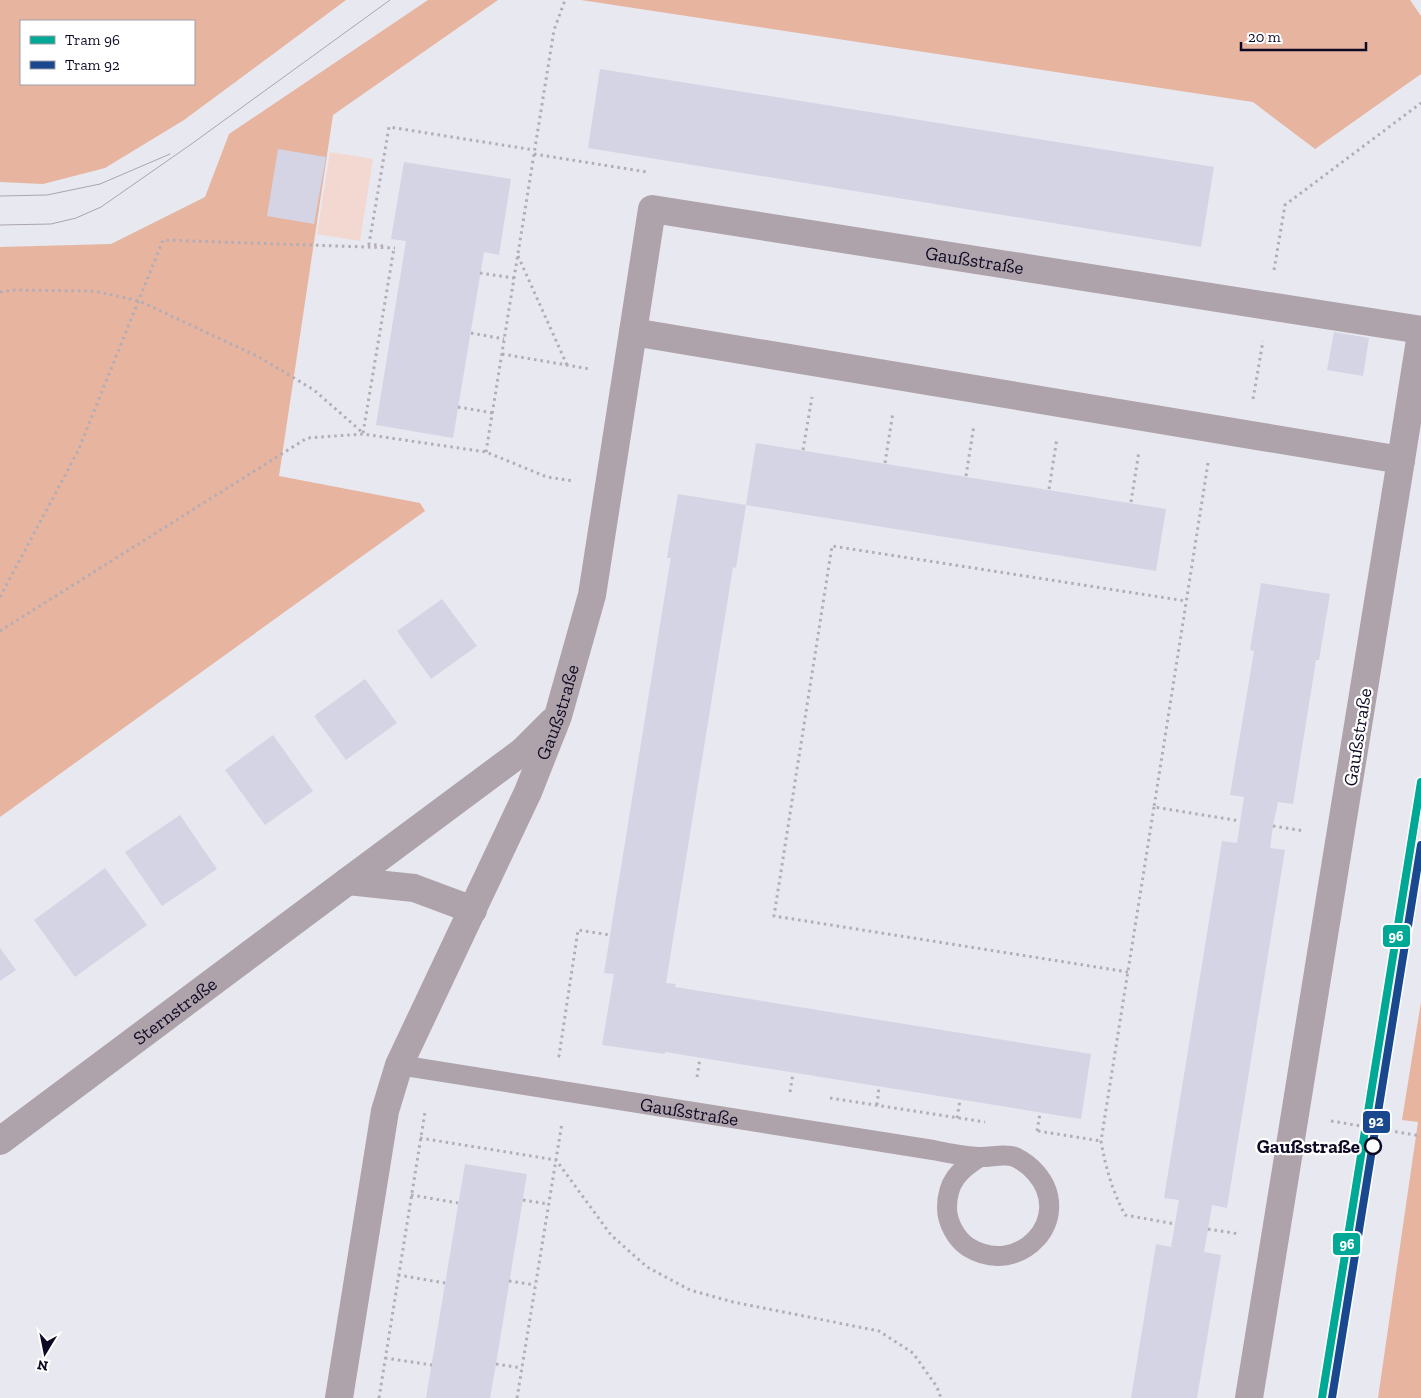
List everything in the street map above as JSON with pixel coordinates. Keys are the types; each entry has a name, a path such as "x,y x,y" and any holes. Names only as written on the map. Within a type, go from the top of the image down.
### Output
{"street":[{"name":"Gaußstraße","path":"339,1398 385,1111 399,1066 528,792 558,716 592,595 652,209 1421,330"},
{"path":"633,332 1401,460"},
{"name":"Gaußstraße","path":"1250,1398 1421,334"},
{"name":"Sternstraße","path":"0,1141 523,751 558,716"},
{"path":"348,882 414,888 473,910"}],"lane":[{"name":"Gaußstraße","path":"399,1066 980,1157 997,1155 1015,1157 1030,1166 1042,1180 1048,1196 1048,1214 1042,1231 1031,1245 1016,1254 998,1257 980,1254 965,1245 954,1232 947,1215 947,1198 953,1180 964,1167 980,1157"}],"path":[{"path":"486,452 554,30 565,0"},
{"path":"1273,273 1285,205 1421,103"},
{"path":"395,248 369,244 390,127 534,150"},
{"path":"0,597 78,451 163,240 395,248"},
{"path":"364,434 395,248"},
{"path":"518,255 568,365"},
{"path":"480,273 514,278"},
{"path":"0,292 15,290 94,292 139,301 259,357 314,390 364,434"},
{"path":"471,333 504,339"},
{"path":"803,450 812,393"},
{"path":"885,463 894,406"},
{"path":"458,407 492,412"},
{"path":"966,476 975,419"},
{"path":"1049,489 1058,433"},
{"path":"0,631 307,438 364,434 486,452 547,477 609,487"},
{"path":"1131,502 1140,446"},
{"path":"1175,1224 1125,1216 1113,1191 1106,1168 1102,1141 1209,458"},
{"path":"1128,972 774,916 832,546 1186,601"},
{"path":"1154,807 1240,821"},
{"path":"517,1398 572,1058 558,1056 578,930 610,936"},
{"path":"697,1077 700,1058"},
{"path":"781,1091 790,1092 793,1073"},
{"path":"687,1076 706,1079"},
{"path":"876,1105 879,1087"},
{"path":"829,1098 992,1124"},
{"path":"957,1118 960,1100"},
{"path":"379,1398 426,1104"},
{"path":"1037,1131 1040,1113"},
{"path":"1295,1115 1421,1136"},
{"path":"1028,1129 1102,1141"},
{"path":"420,1138 556,1160 611,1235 648,1267 690,1290 733,1302 880,1331 913,1353 938,1387 941,1398"},
{"path":"411,1196 458,1203"},
{"path":"523,1200 548,1204"},
{"path":"398,1275 445,1283"},
{"path":"509,1281 535,1284"},
{"path":"385,1358 432,1365"},
{"path":"496,1364 522,1368"}],"shaded area":[{"path":"0,0 346,0 184,120 105,168 43,184 0,182"},
{"path":"428,0 498,0 333,115 279,476 420,503 425,511 0,817 0,247 111,244 205,197 229,134"},
{"path":"581,0 1410,0 1421,16 1421,74 1315,149 1253,102"},
{"path":"330,152 373,159 360,241 317,234"},
{"path":"1421,1002 1421,1398 1378,1398 1418,1122 1402,1120"}],"building":[{"path":"600,69 1214,167 1201,247 588,148"},
{"path":"278,149 326,157 314,224 267,216"},
{"path":"404,162 511,179 499,255 484,252 453,438 376,425 406,241 391,239"},
{"path":"1334,332 1369,338 1363,376 1327,370"},
{"path":"756,443 1166,509 1156,571 746,505"},
{"path":"678,494 746,505 736,568 733,567 666,983 676,984 675,987 1091,1054 1081,1119 665,1052 665,1054 602,1045 614,974 604,973 671,558 667,558"},
{"path":"1261,583 1330,594 1319,660 1316,660 1293,804 1278,802 1273,826 1270,848 1285,850 1227,1208 1212,1205 1204,1252 1221,1255 1197,1398 1131,1398 1156,1244 1171,1247 1179,1200 1164,1198 1222,841 1237,843 1244,797 1230,795 1254,651 1250,650"},
{"path":"442,599 477,646 431,679 397,631"},
{"path":"365,679 397,723 346,760 314,716"},
{"path":"273,735 313,791 265,825 225,770"},
{"path":"180,815 217,869 162,906 125,852"},
{"path":"105,868 147,925 75,977 34,920"},
{"path":"0,948 16,970 0,981"},
{"path":"465,1164 527,1174 496,1364 490,1398 426,1398"}],"tram line":[{"path":"0,225 51,224 76,218 101,207 390,0"},
{"path":"0,196 47,195 100,184 170,154"},
{"name":"96","path":"1322,1398 1421,782"},
{"name":"92","path":"1332,1398 1421,845"}],"place":[{"name":"Gaußstraße","path":"1373,1146"}]}
